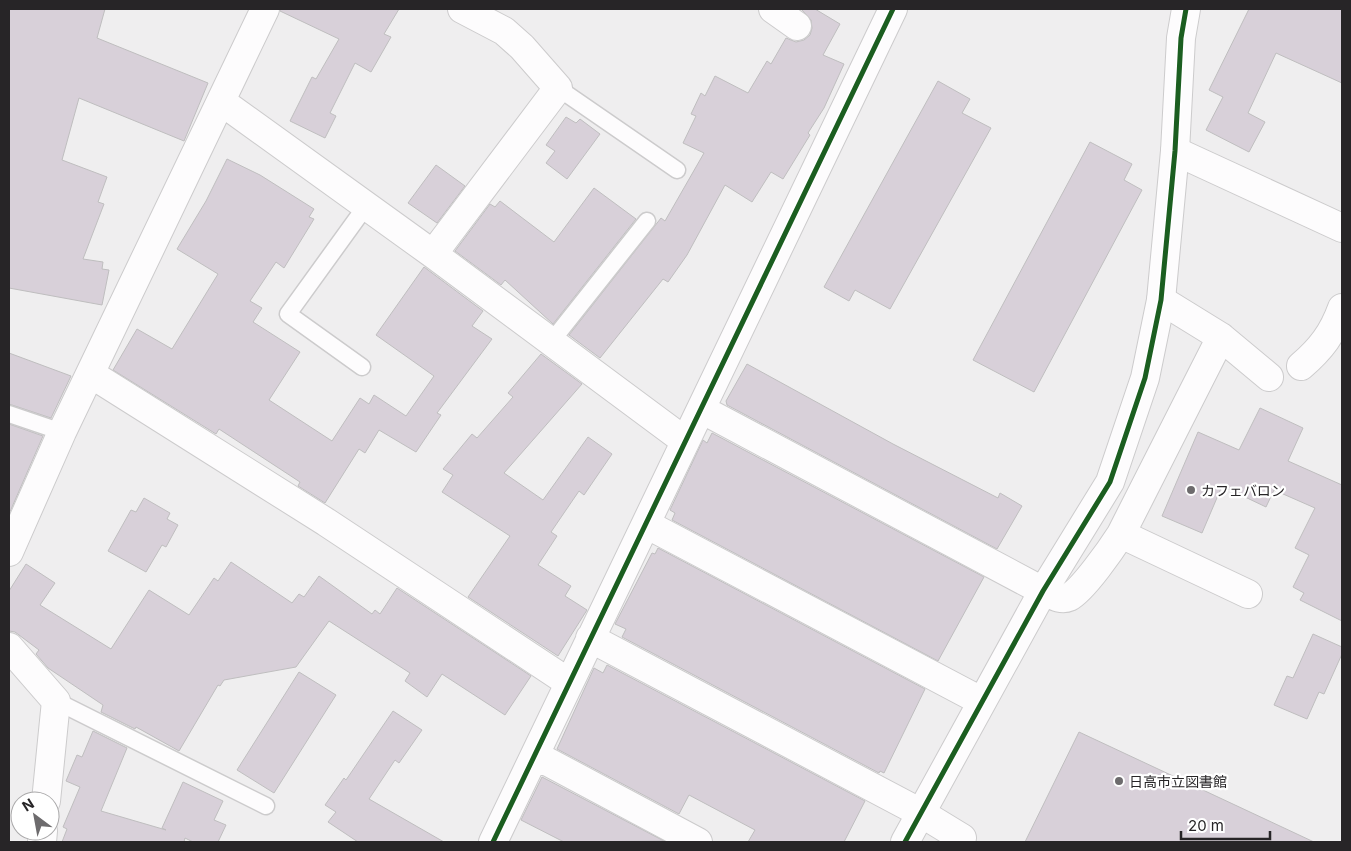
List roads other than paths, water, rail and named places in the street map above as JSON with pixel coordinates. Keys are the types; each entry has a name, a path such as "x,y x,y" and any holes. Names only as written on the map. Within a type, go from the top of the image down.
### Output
{"street":[{"path":"12,537 265,9"},
{"path":"433,254 558,88 522,47 504,31 462,9"},
{"path":"773,9 796,26"},
{"path":"492,842 893,9"},
{"path":"905,842 981,700 1043,591 1110,482 1145,378 1161,300 1175,151 1180,38 1186,9"},
{"path":"222,102 433,254 685,441"},
{"path":"1175,151 1342,228"},
{"path":"1161,300 1221,337 1269,378"},
{"path":"1300,366 1318,351 1335,327 1342,308"},
{"path":"701,409 1043,591 1060,598 1070,597 1102,562 1121,534 1221,337"},
{"path":"91,374 326,522 568,682"},
{"path":"646,524 981,700"},
{"path":"1121,534 1248,594"},
{"path":"590,638 921,813 962,838"},
{"path":"9,647 56,701 47,791"},
{"path":"535,755 698,842"}],"lane":[{"path":"558,88 677,170"},
{"path":"362,367 288,314 366,206"},
{"path":"551,342 647,221"},
{"path":"9,414 62,432"},
{"path":"56,701 266,806"}],"place":[{"name":"カフェバロン","path":"1191,490"},
{"name":"日高市立図書館","path":"1119,781"}]}
